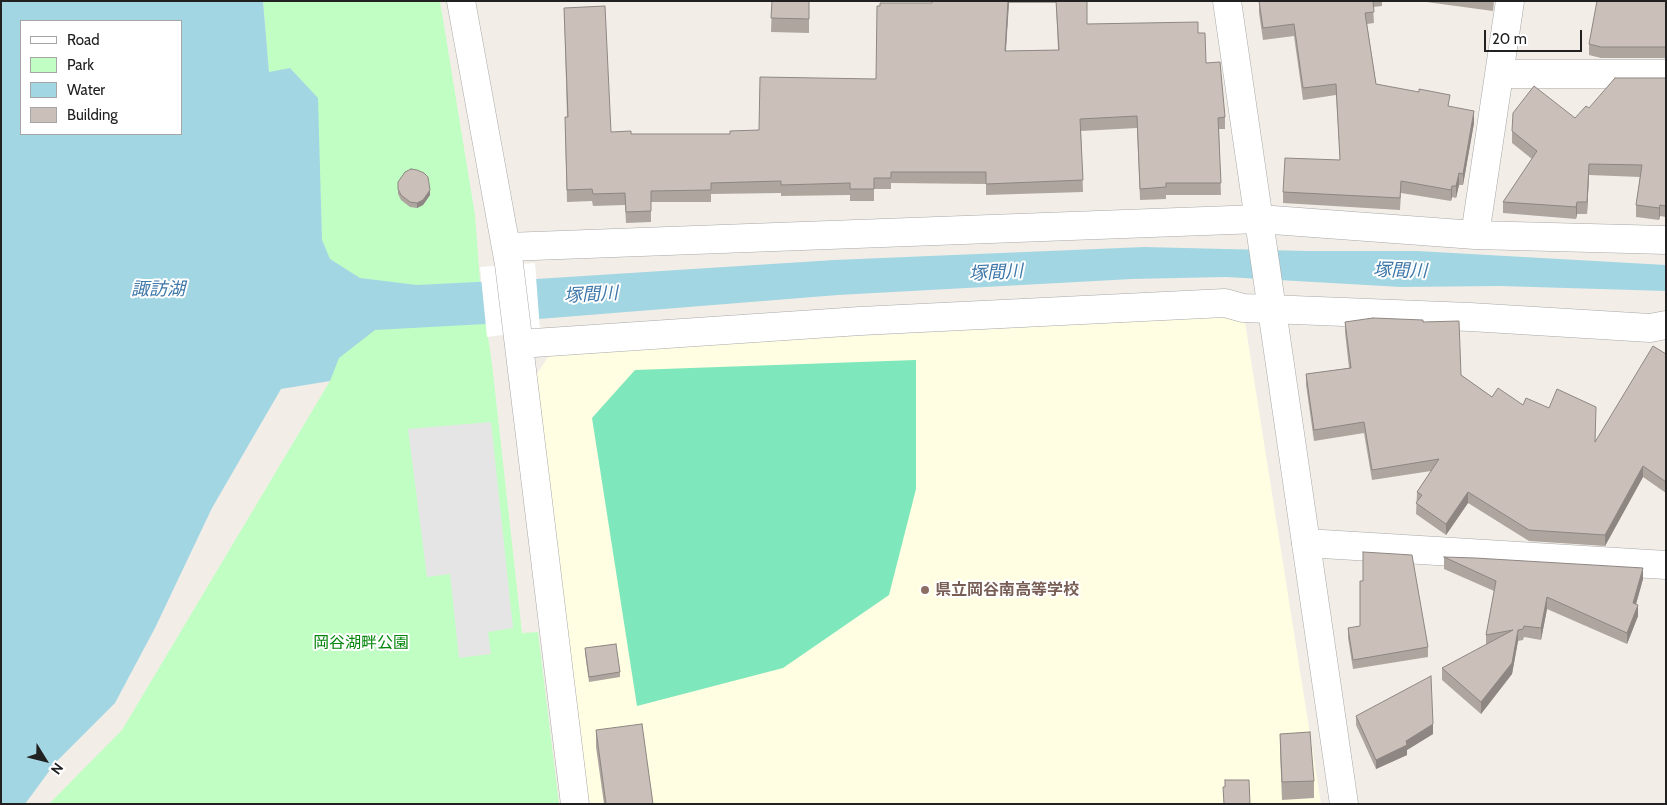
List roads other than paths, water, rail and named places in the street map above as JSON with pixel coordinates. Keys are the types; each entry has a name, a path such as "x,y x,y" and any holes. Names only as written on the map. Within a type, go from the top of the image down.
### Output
{"street":[{"path":"461,1 508,256 575,804"},
{"path":"1227,1 1344,804"},
{"path":"1474,235 1510,1"},
{"path":"1500,74 1666,74"},
{"path":"508,256 1260,228 1666,240"},
{"path":"518,338 1226,303 1243,308 1272,305 1650,328 1666,326"},
{"path":"1306,543 1666,565"}],"water":[{"name":"諏訪湖","path":"1,1 263,1 269,72 290,68 318,98 322,240 330,259 360,278 417,285 834,260 1144,247 1308,251 1417,251 1666,265 1666,291 1500,286 1401,287 1226,277 1132,279 838,295 486,324 375,330 339,358 330,381 281,389 212,508 155,628 115,703 56,762 25,804 1,804"}],"place":[{"name":"県立岡谷南高等学校","path":"925,590"}],"water label":[{"name":"塚間川","path":"1400,271"},
{"name":"塚間川","path":"996,273"},
{"name":"塚間川","path":"591,295"}],"park label":[{"name":"岡谷湖畔公園","path":"361,643"}]}
